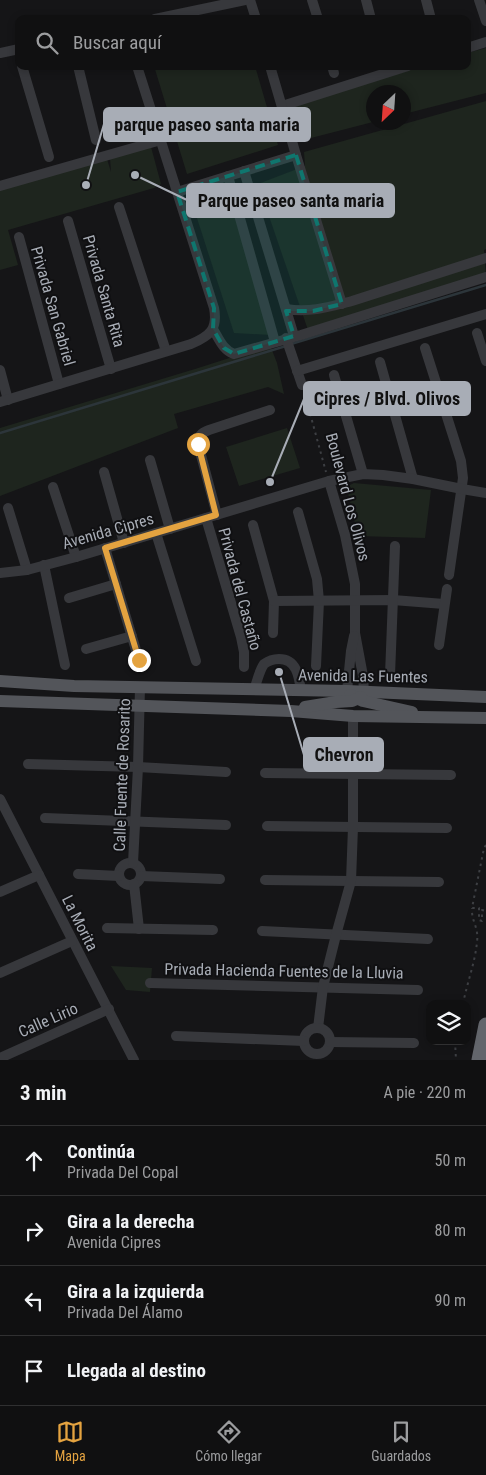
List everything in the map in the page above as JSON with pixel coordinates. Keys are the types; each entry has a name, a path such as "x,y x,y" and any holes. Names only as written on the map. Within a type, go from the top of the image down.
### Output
{"highway":[{"path":"480,1060 486,1025"}],"main road":[{"name":"Avenida Las Fuentes","path":"0,680 74,686 347,691 361,696 486,697"},
{"path":"291,711 336,702 352,702 361,696 430,717"},
{"path":"0,702 291,711 353,716 486,718"}],"street":[{"path":"174,15 245,0"},
{"path":"250,0 255,15"},
{"path":"312,0 317,15"},
{"path":"366,0 370,15"},
{"path":"426,0 430,15"},
{"path":"479,0 486,21"},
{"path":"471,47 486,42"},
{"path":"0,53 15,52"},
{"path":"23,70 49,157"},
{"path":"79,70 96,140"},
{"path":"0,370 4,401 166,350 191,344 201,340 213,329 216,323 214,308 139,70"},
{"path":"271,70 342,304"},
{"path":"282,106 395,70"},
{"path":"0,186 161,140"},
{"path":"177,192 296,155"},
{"path":"244,171 286,309 289,339 302,385"},
{"path":"228,176 275,342"},
{"path":"119,207 166,350"},
{"name":"Privada Santa Rita","path":"68,221 110,368"},
{"name":"Privada San Gabriel","path":"18,237 59,384"},
{"path":"286,309 312,310 342,304 486,258"},
{"path":"213,329 224,348 234,354 289,339 486,277"},
{"path":"296,367 486,314"},
{"path":"477,333 486,361"},
{"path":"425,348 461,462 463,478 449,575"},
{"path":"380,362 413,479"},
{"path":"334,375 363,474"},
{"path":"216,515 198,444 199,436 203,432 270,410"},
{"path":"150,460 170,529"},
{"path":"104,472 124,543"},
{"name":"Avenida Cipres","path":"0,573 27,570 76,557 329,482 363,474 413,479 462,490 486,493"},
{"name":"Boulevard Los Olivos","path":"329,482 352,562 356,584 355,633 362,676 361,696"},
{"path":"53,487 76,557"},
{"path":"8,508 27,570"},
{"path":"298,512 317,579 319,601 316,666"},
{"name":"Privada del Castaño","path":"206,518 241,637 244,667"},
{"path":"253,525 274,601 273,634"},
{"path":"156,533 196,661"},
{"path":"390,675 395,546"},
{"path":"105,548 139,660"},
{"path":"44,565 65,665"},
{"path":"69,598 116,584"},
{"path":"438,645 447,589"},
{"path":"274,601 394,600 444,604"},
{"name":"Boulevard Los Olivos","path":"347,691 351,651 355,633"},
{"path":"86,649 132,636"},
{"path":"254,690 265,664 273,659 281,658 290,662 296,669 301,691"},
{"name":"Calle Fuente de Rosarito","path":"133,863 140,688"},
{"path":"318,1028 323,987 351,882 353,716"},
{"path":"28,764 226,772"},
{"path":"265,773 451,775"},
{"name":"La Morita","path":"2,805 134,1060"},
{"path":"45,818 226,825"},
{"path":"267,826 447,828"},
{"path":"133,863 139,868 141,876 140,880 134,884 122,883 119,876 120,868 122,865 133,863"},
{"path":"78,874 119,876"},
{"path":"0,892 39,875"},
{"path":"141,876 220,879"},
{"path":"265,880 439,882"},
{"path":"134,884 139,929"},
{"path":"107,928 213,930"},
{"path":"262,931 428,939"},
{"path":"0,972 72,941"},
{"name":"Privada Hacienda Fuentes de la Lluvia","path":"150,983 418,990"},
{"name":"Calle Lirio","path":"0,1058 109,1009"},
{"path":"314,1028 318,1028 326,1031 330,1042 327,1049 317,1057 309,1052 304,1045 304,1041 306,1033 314,1028"},
{"path":"176,1036 304,1041"},
{"path":"330,1042 414,1043"}],"path":[{"name":"Boulevard Los Olivos","path":"302,385 329,482"},
{"path":"464,1000 477,943 477,929 472,916 472,908 486,845"},
{"path":"472,908 479,908 479,920 482,921 482,910 486,911"},
{"path":"455,1045 456,1060"}],"highlighted area":[{"path":"296,155 342,304 313,311 286,311 294,336 234,354 224,348 213,329 214,308 177,192"}],"shaded area":[{"path":"486,48 486,93 411,112 411,85 366,85 366,124 311,138 294,104 410,70 471,70 471,52"},
{"path":"155,70 256,70 278,145 187,174"},
{"path":"486,101 486,249 484,250 486,276 308,330 258,184 305,166 304,152 383,130 411,130 411,122"},
{"path":"151,147 161,184 154,188 8,230 18,265 0,270 0,188 107,159 111,172 110,158"},
{"path":"215,189 228,194 271,335 234,333 196,215 199,198"},
{"path":"270,345 277,363 284,394 268,387 174,414 178,428 0,496 0,428"},
{"path":"287,428 300,468 239,486 226,447"},
{"path":"354,483 431,490 425,538 358,536 347,489 348,486"},
{"path":"111,966 152,968 150,992 126,990"}],"waterway":[{"path":"291,344 486,285"},
{"path":"0,433 286,346"}],"place":[{"name":"Parque paseo santa maria","path":"135,175"},
{"name":"parque paseo santa maria","path":"86,185"},
{"name":"Cipres / Blvd. Olivos","path":"270,482"},
{"name":"Chevron","path":"279,672"}],"route":[{"path":"139,660 105,548 216,515 198,444"}]}
